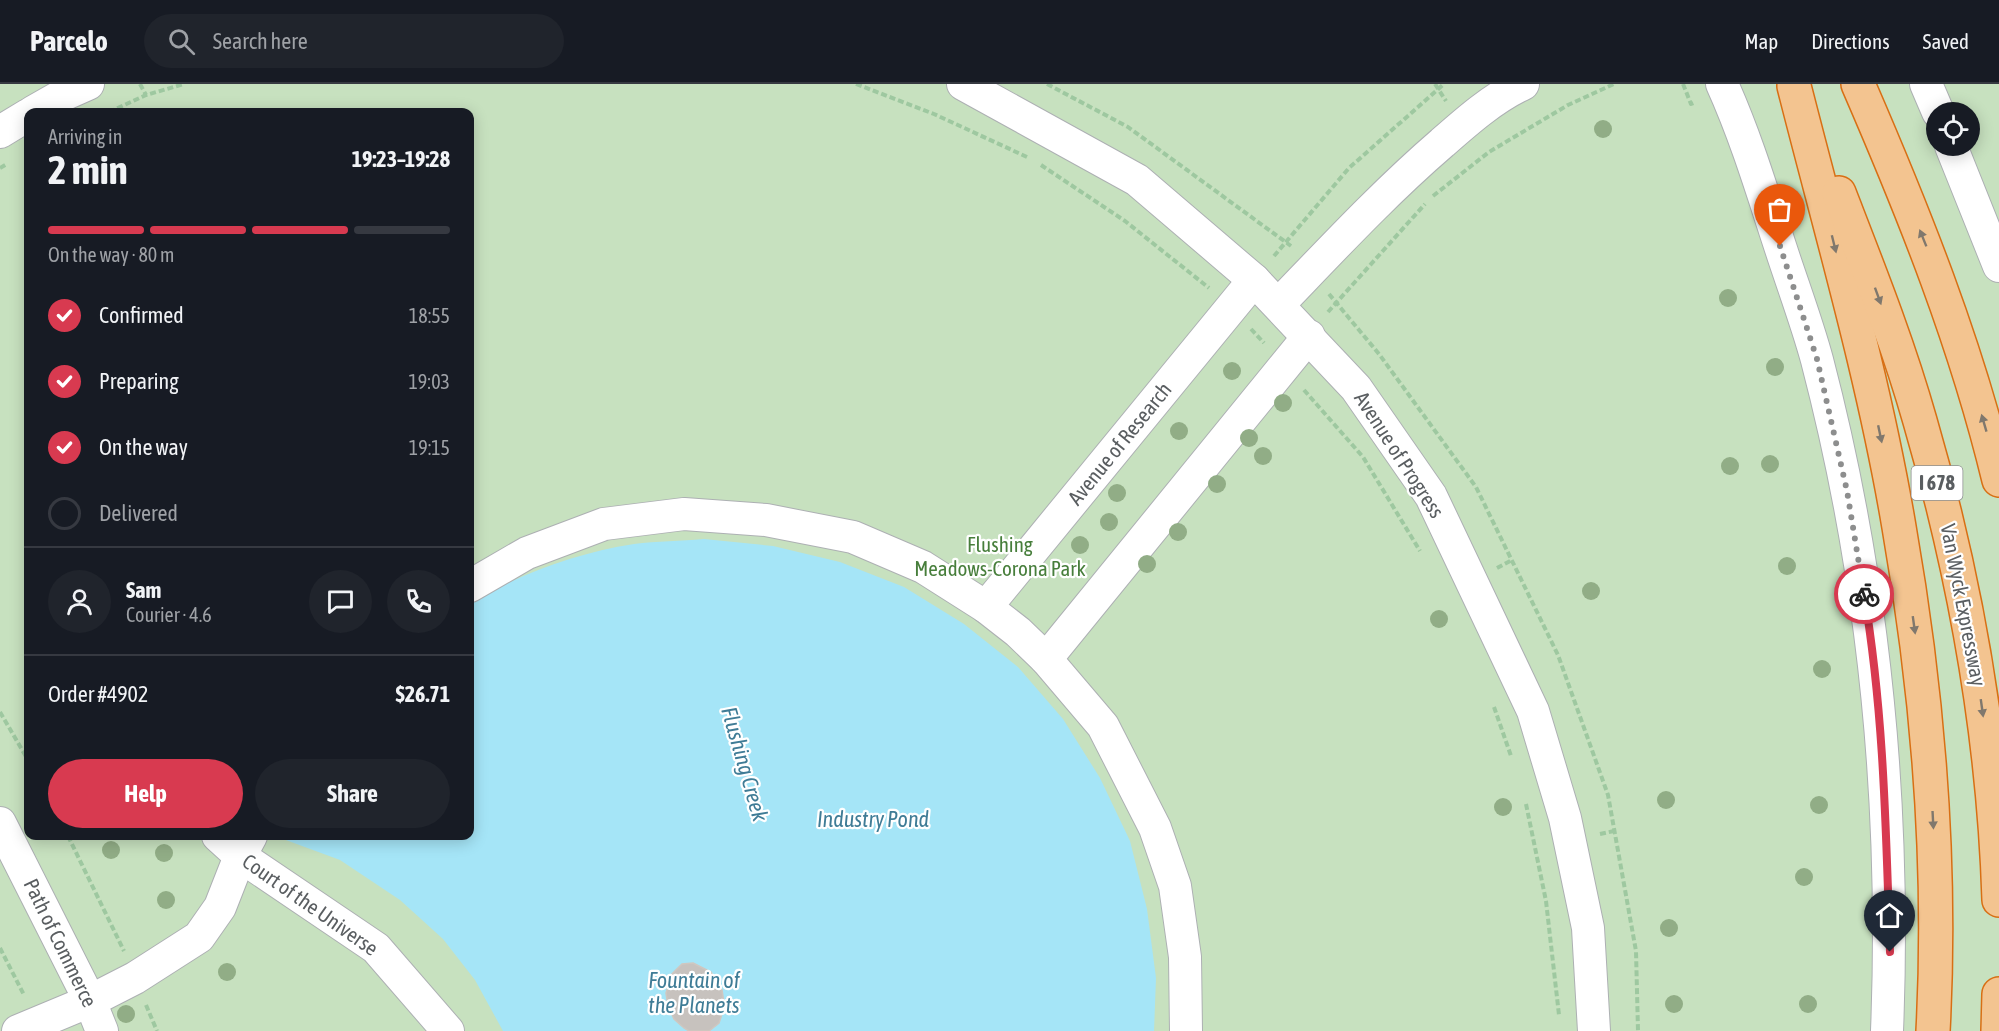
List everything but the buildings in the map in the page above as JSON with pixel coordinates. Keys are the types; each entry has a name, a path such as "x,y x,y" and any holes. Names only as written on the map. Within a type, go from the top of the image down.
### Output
{"highway":[{"path":"1858,84 1932,261 1972,380 1999,480"},
{"path":"1793,85 1879,428 1899,526 1914,623 1925,717 1932,815 1935,916 1933,1031"},
{"name":"Van Wyck Expressway","path":"1793,85 1834,180 1885,314 1920,419 1946,514 1966,612 1982,711 1995,812 1999,900"},
{"path":"1998,1031 1999,994"}],"street":[{"path":"40,108 88,84"},
{"name":"Avenue of Progress","path":"963,84 1137,180 1254,280 1356,388 1431,496 1533,711 1565,818 1588,928 1594,1031"},
{"path":"1279,304 1372,207 1430,154 1509,90 1523,84"},
{"path":"1722,84 1758,178 1817,359 1847,491 1872,644 1885,795 1890,952 1887,1031"},
{"path":"1926,84 1934,102"},
{"path":"0,132 24,117"},
{"path":"1956,156 1999,266"},
{"name":"Avenue of Research","path":"986,607 1254,280"},
{"path":"1046,659 1309,336"},
{"path":"474,584 527,553 604,524 684,514 766,520 853,537 923,567 986,607 1046,659 1103,726 1155,828 1175,886 1185,957 1186,1031"},
{"name":"Path of Commerce","path":"0,823 90,1001 102,1031"},
{"name":"Court of the Universe","path":"229,840 246,846 376,948 448,1031"},
{"path":"28,1027 90,1001 135,978 199,937 220,907 246,846"}],"path":[{"path":"140,84 146,95"},
{"path":"118,108 146,95 184,84"},
{"path":"856,84 934,114 1034,160 1125,221 1232,307 1363,457 1421,554"},
{"path":"1254,280 1349,168 1444,84"},
{"path":"1309,336 1428,200 1489,152 1568,105 1614,84"},
{"path":"1491,699 1514,765"},
{"path":"0,712 24,753"},
{"path":"1525,799 1546,901 1560,1019"},
{"path":"70,840 135,978 157,1031"},
{"path":"0,948 28,1027"}],"green space":[{"name":"Flushing Meadows-Corona Park","path":"0,84 1999,84 1999,1031 0,1031"}],"water":[{"name":"Industry Pond","path":"704,539 773,546 840,562 904,587 964,624 1018,667 1063,719 1100,778 1130,841 1147,909 1156,978 1154,1031 503,1031 475,980 443,939 400,900 340,860 286,840 474,840 474,601 529,574 570,559 612,548 651,542"}],"way so far":[{"path":"1780,246 1817,359 1847,491 1864,594"}],"route":[{"path":"1864,594 1872,644 1885,795 1890,952"}],"water label":[{"name":"Flushing Creek","path":"745,764"},
{"name":"Fountain of the Planets","path":"694,992"}]}
